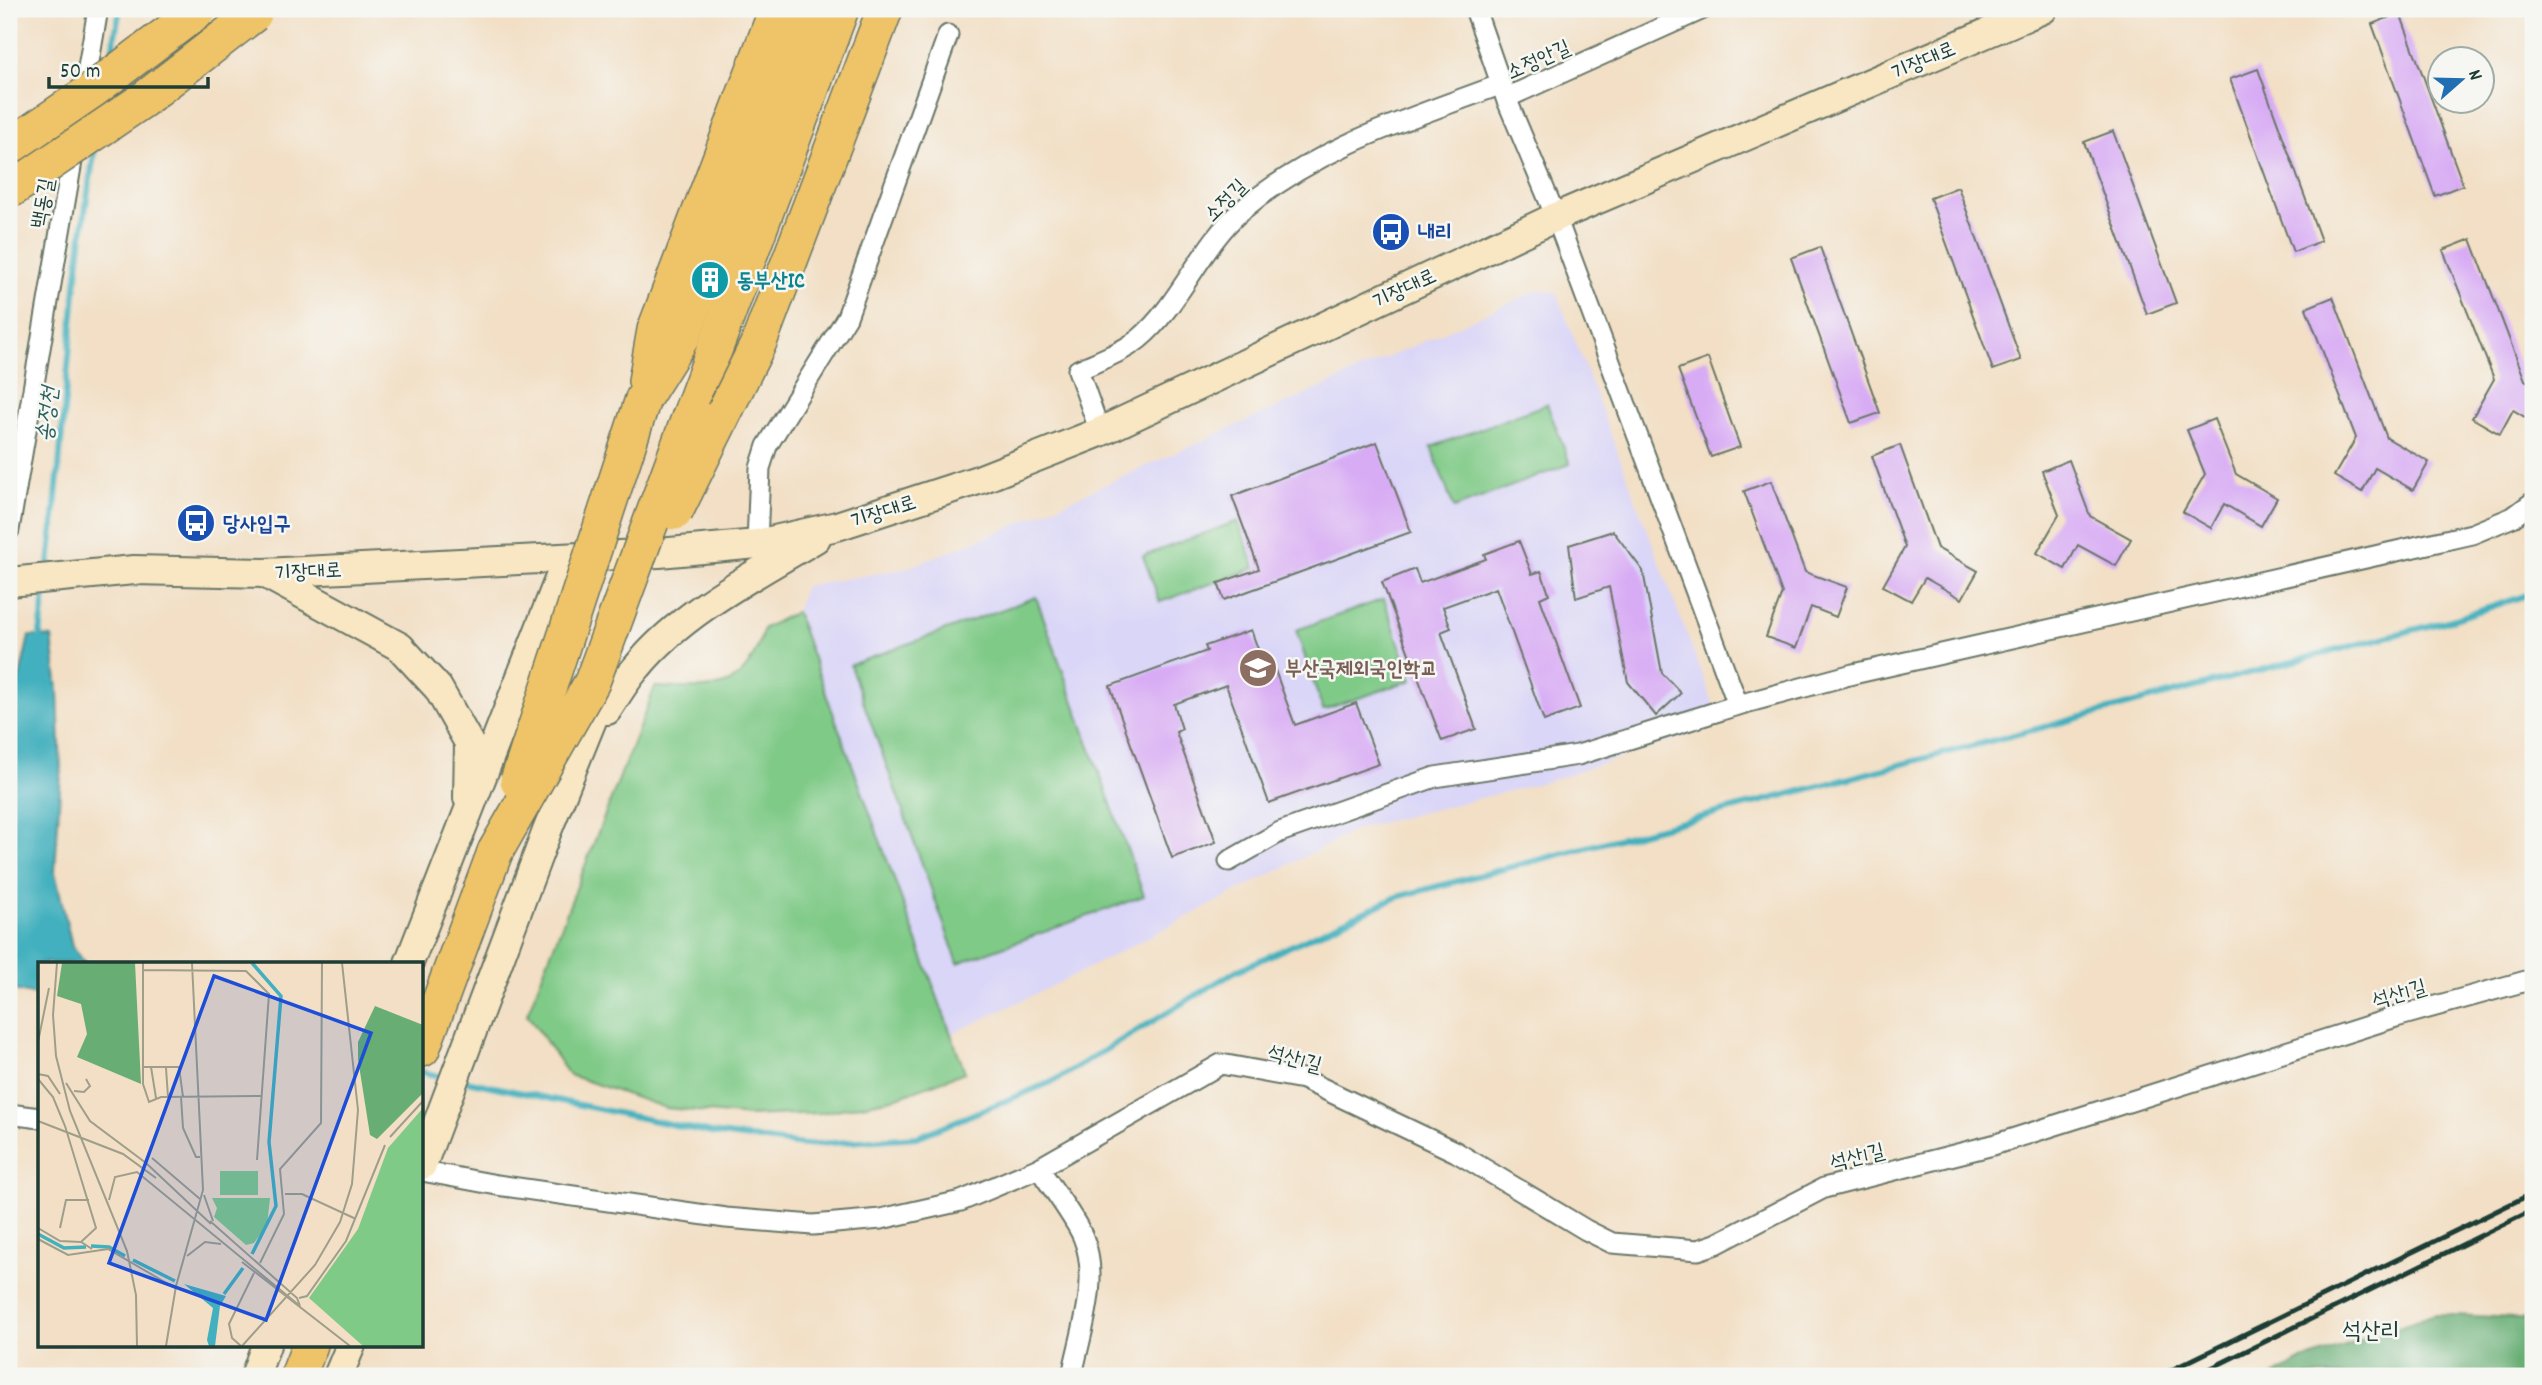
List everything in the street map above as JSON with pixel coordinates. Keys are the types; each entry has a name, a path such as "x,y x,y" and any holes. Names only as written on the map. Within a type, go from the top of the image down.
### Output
{"highway":[{"path":"9,147 94,89 201,9"},
{"path":"424,1044 495,852 643,399 655,330 777,9"},
{"path":"643,399 682,337 806,9"},
{"path":"592,682 841,9"},
{"path":"495,852 592,682 759,342 885,9"},
{"path":"9,191 143,100 256,11"}],"main road":[{"name":"기장대로","path":"9,583 134,570 264,573 659,553 757,544 837,526 981,479 1100,432 1556,217 2043,9"},
{"path":"547,831 597,724 638,665 682,623 739,584 837,526"},
{"path":"424,1160 547,831 659,553"},
{"path":"410,962 567,559"},
{"path":"264,573 400,647 438,688 469,743 468,817"},
{"path":"255,1376 266,1346"},
{"path":"338,1376 351,1346"}],"street":[{"name":"백동길","path":"9,530 98,9"},
{"name":"소정안길","path":"1475,9 1504,91 1556,217 1738,705"},
{"name":"소정안길","path":"1504,91 1703,9"},
{"path":"757,544 760,468 767,446 847,317 948,35"},
{"name":"소정길","path":"1100,432 1077,370 1121,350 1150,329 1238,213 1298,169 1336,148 1504,91"},
{"path":"1229,861 1280,832 1435,777 1578,755 1738,705 1853,674 2472,534 2512,517 2533,502"},
{"name":"석산1길","path":"1039,1168 1221,1064 1303,1079 1455,1152 1586,1230 1612,1242 1698,1250 1716,1244 1825,1188 1993,1145 2383,1021 2533,979"},
{"path":"9,1114 38,1118"},
{"path":"424,1171 726,1219 813,1225 881,1219 961,1201 1039,1168 1083,1237 1088,1265 1089,1304 1072,1376"}],"shaded area":[{"name":"부산국제외국인학교","path":"1540,289 1557,293 1721,724 1549,781 1360,828 1071,977 952,1034 796,612 805,586 907,568 1013,526"}],"green space":[{"path":"1547,404 1570,464 1454,508 1431,447"},
{"path":"1238,521 1255,568 1160,602 1143,556"},
{"path":"1036,597 1144,896 958,963 850,665"},
{"path":"1384,599 1412,680 1323,710 1296,630"},
{"path":"796,612 965,1072 892,1099 821,1113 749,1116 666,1108 569,1075 527,1014 655,687 695,688 725,684 737,677 747,666 764,628"},
{"path":"2435,1314 2533,1319 2533,1376 2273,1376 2299,1362"}],"water":[{"path":"29,636 52,637 58,690 61,772 55,872 72,946 84,962 38,962 38,996 9,989 9,725"}],"building":[{"path":"2400,13 2426,84 2426,116 2438,116 2463,185 2435,196 2372,24"},
{"path":"2258,69 2321,241 2293,252 2230,79"},
{"path":"2113,131 2176,303 2147,314 2084,142"},
{"path":"1958,187 2021,360 1993,370 1930,198"},
{"path":"2471,239 2525,380 2533,385 2533,422 2513,410 2500,434 2472,418 2494,379 2443,250"},
{"path":"1820,247 1880,413 1851,423 1791,258"},
{"path":"2333,297 2387,438 2429,462 2413,490 2375,468 2362,492 2334,476 2356,438 2306,308"},
{"path":"1708,358 1740,447 1711,457 1678,369"},
{"path":"2214,419 2236,474 2277,498 2261,526 2224,504 2211,528 2183,512 2205,474 2187,430"},
{"path":"1377,442 1411,532 1224,600 1218,583 1259,569 1232,496"},
{"path":"1900,445 1937,548 1978,571 1962,599 1925,578 1911,601 1883,586 1905,547 1872,456"},
{"path":"2069,460 2090,516 2131,539 2116,566 2078,545 2065,569 2037,553 2059,515 2042,471"},
{"path":"1771,481 1805,572 1847,587 1836,617 1811,607 1796,648 1766,637 1782,593 1744,491"},
{"path":"1613,531 1643,571 1662,673 1681,693 1656,716 1628,682 1609,587 1576,598 1569,545"},
{"path":"1519,541 1532,574 1541,571 1549,594 1540,598 1580,708 1544,721 1496,588 1443,607 1451,628 1441,632 1476,729 1442,741 1382,582 1415,569 1420,583 1486,559 1484,554"},
{"path":"1251,630 1265,668 1273,665 1295,725 1356,703 1379,764 1269,803 1226,685 1174,704 1182,729 1176,732 1216,842 1172,858 1110,686 1207,651 1205,646"}],"waterway":[{"name":"송정천","path":"110,62 120,9"},
{"name":"송정천","path":"48,572 74,307 95,149"},
{"name":"송정천","path":"39,642 46,587"},
{"path":"462,1080 712,1133 803,1145 917,1137 1054,1081 1234,972 1397,897 2455,619 2533,593"},
{"path":"424,1072 448,1078"}],"railway":[{"path":"2159,1376 2533,1193"},
{"path":"2195,1376 2533,1210"}],"place":[{"name":"내리","path":"1391,232"},
{"name":"동부산IC","path":"710,280"},
{"name":"당사입구","path":"196,523"},
{"name":"부산국제외국인학교","path":"1258,668"}],"district":[{"name":"석산리","path":"2371,1330"}]}
